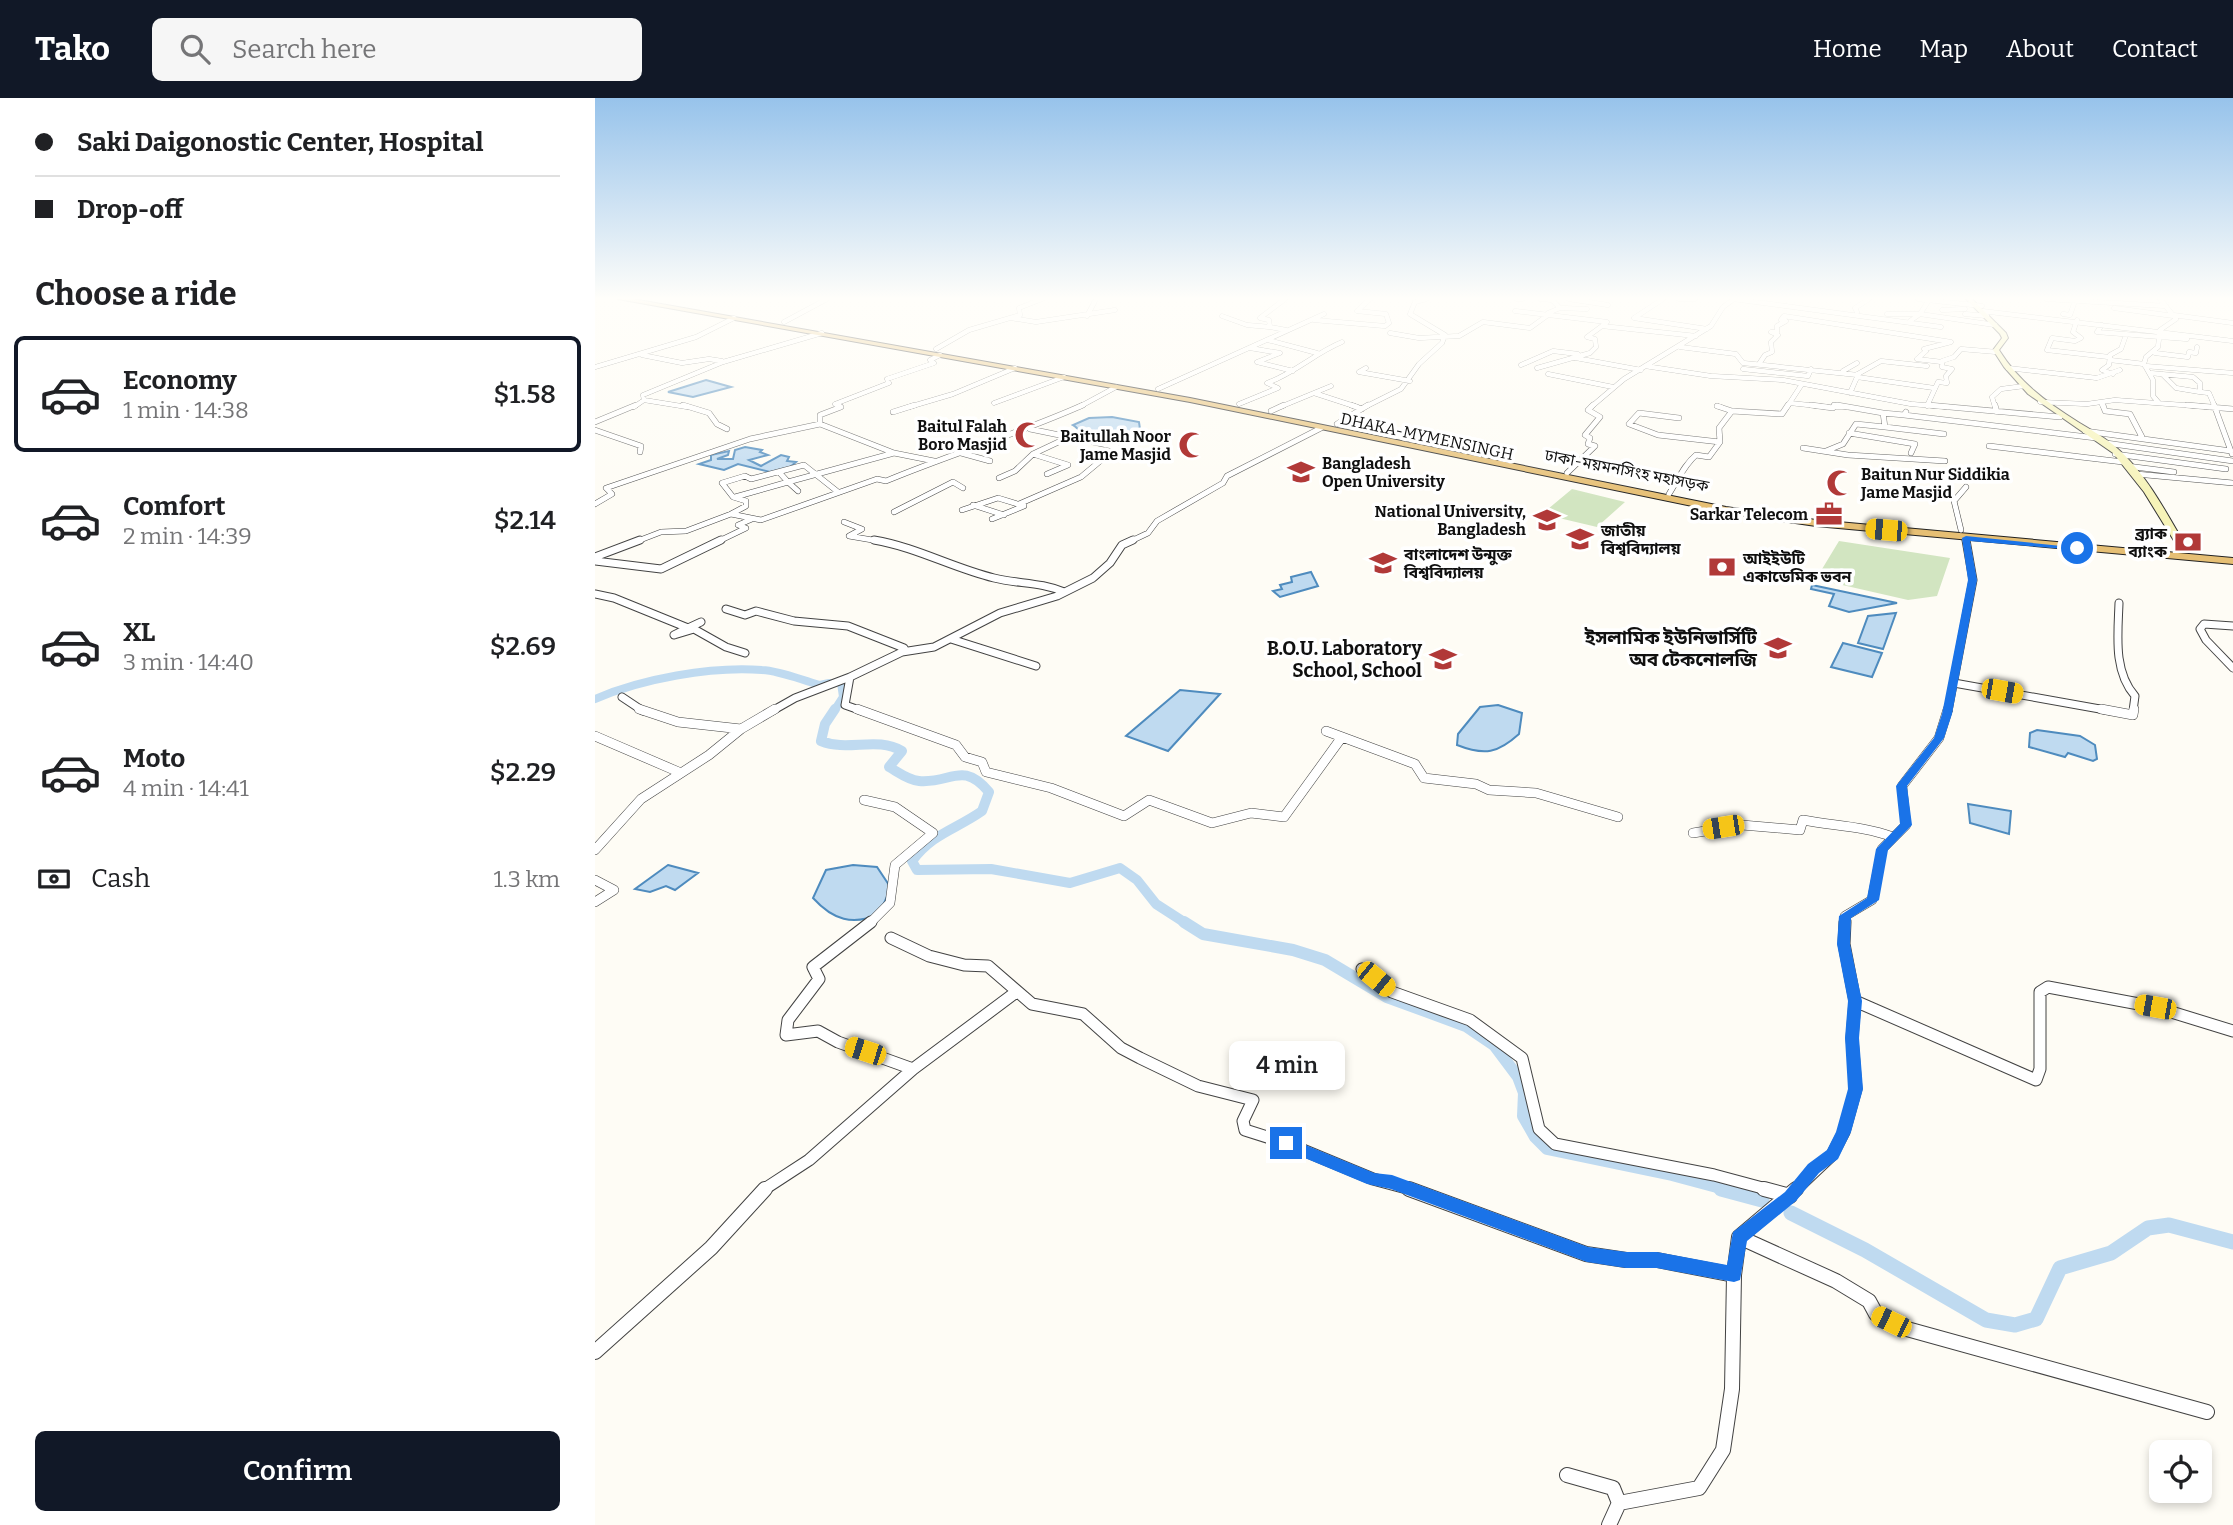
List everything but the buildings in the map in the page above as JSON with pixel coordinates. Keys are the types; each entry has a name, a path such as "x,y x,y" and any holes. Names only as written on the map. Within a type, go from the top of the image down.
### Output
{"highway":[{"name":"DHAKA-MYMENSINGH","path":"1003,366 1726,510 1816,523 1963,534 2233,561"},
{"name":"ঢাকা-ময়মনসিংহ মহাসড়ক","path":"1019,366 1239,404 1669,494 1963,534 2233,554"}],"main road":[{"path":"2008,368 2040,402 2060,417 2106,443 2136,474 2184,550"}],"street":[{"path":"644,400 643,395 714,366"},
{"path":"820,425 820,415 841,407 835,404 890,383 887,379 926,366"},
{"path":"1158,389 1210,366"},
{"path":"1271,366 1293,371"},
{"path":"1239,404 1278,388 1266,383 1301,366"},
{"path":"1337,424 1401,389 1410,381 1418,366"},
{"path":"1537,368 1545,366"},
{"path":"1627,366 1710,376 1802,383 1927,406 2060,417"},
{"path":"1567,473 1595,447 1588,444 1590,438 1585,435 1600,417 1588,410 1613,387 1647,366"},
{"path":"1776,366 1841,371 1934,388"},
{"path":"1841,371 1855,366"},
{"path":"1850,393 1857,376 1867,366"},
{"path":"1927,406 1938,382 1947,383 1946,376 1952,369 1943,366"},
{"path":"2105,366 2102,370 2115,374"},
{"path":"2144,366 2150,373 2153,396 2159,403"},
{"path":"2151,366 2233,373"},
{"path":"893,412 953,394 1015,368"},
{"path":"1366,368 1359,372 1410,381"},
{"path":"2008,368 2097,378 2115,374 2120,370"},
{"path":"1743,369 1808,376 1811,369"},
{"path":"2150,373 2193,377 2202,385 2200,392"},
{"path":"1548,374 1613,387"},
{"path":"2162,374 2176,388 2209,393 2232,458"},
{"path":"993,403 1064,377"},
{"path":"1717,406 1732,411 1782,414 1802,383"},
{"path":"1272,411 1331,386"},
{"path":"1997,411 1992,395 2010,386 2024,386"},
{"path":"731,514 761,520 877,479 885,481 1028,429 1095,400 1117,387"},
{"path":"1312,393 1362,409"},
{"path":"595,422 631,409 644,400"},
{"path":"644,400 657,405 676,403 693,412 709,413 717,425 727,429"},
{"path":"2040,402 2159,403 2233,410"},
{"path":"2101,402 2105,411 2130,414 2142,437"},
{"path":"1790,403 1833,408 1835,405 2096,438"},
{"path":"1904,415 1911,404"},
{"path":"1669,494 1683,474 1685,464 1696,455 1709,457 1720,442 1719,428 1732,411"},
{"path":"1679,418 1639,412 1629,424 1636,430 1720,442"},
{"path":"1883,413 1885,427"},
{"path":"1967,413 2042,421 2040,415"},
{"path":"1819,451 1837,448 1856,424 1944,434"},
{"path":"595,504 612,494 606,488 777,431 820,425 894,453 936,461"},
{"path":"595,850 642,799 741,729 795,698 850,677 902,652 934,647 1000,613 1065,592 1093,578 1110,563 1122,545 1148,533 1157,521 1223,483 1227,476 1321,428"},
{"path":"1019,504 1081,477 1117,447 1028,429"},
{"path":"595,430 641,446 640,452"},
{"path":"2085,430 2142,437 2232,458"},
{"path":"1849,433 1915,444 1912,453"},
{"path":"999,478 1015,471 1034,454 1069,437"},
{"path":"2106,443 2232,458"},
{"path":"1989,446 2124,463 2202,476 2206,481"},
{"path":"1803,448 1945,461"},
{"path":"733,497 894,453"},
{"path":"959,453 990,461"},
{"path":"1034,454 1068,465 1047,474"},
{"path":"2115,454 2226,469"},
{"path":"2215,458 2226,469 2233,482"},
{"path":"595,559 661,532 685,531 746,506 746,501 733,497 722,483 745,476 751,479 804,466 838,492"},
{"path":"779,472 798,491"},
{"path":"2136,474 2233,482"},
{"path":"894,512 916,497 940,486 953,482 963,488"},
{"path":"1619,1503 1699,1488 1723,1450 1732,1389 1734,1275 1739,1237 1790,1196 1814,1168 1832,1155 1844,1132 1856,1089 1852,1038 1855,1001 1844,944 1845,916 1872,900 1882,849 1906,825 1902,786 1939,738 1954,683 1973,580 1954,501 1966,487"},
{"path":"963,510 998,498 1024,506 992,519"},
{"path":"973,505 1004,515"},
{"path":"595,559 661,569 746,528 738,525 754,519"},
{"path":"844,522 862,529 849,536 903,545 994,578 1048,585 1065,592"},
{"path":"595,594 614,598 688,628"},
{"path":"1954,683 2133,715 2135,696 2127,689 2117,659 2120,646 2119,603"},
{"path":"726,609 745,615 756,611 794,621 848,626 904,648 902,652"},
{"path":"701,622 674,635 694,629 726,647 745,653"},
{"path":"2233,626 2204,624 2200,629 2206,640 2233,668"},
{"path":"951,639 1035,666"},
{"path":"850,677 845,705 956,745 965,757 982,762 986,772 1051,788 1124,816 1149,800 1212,823 1251,813 1284,817 1297,795 1342,737"},
{"path":"622,697 641,710 672,719 741,729"},
{"path":"1326,731 1415,764 1417,771 1424,778 1476,784 1489,790 1536,793 1618,817"},
{"path":"595,736 681,773"},
{"path":"864,800 895,807 933,833 895,865 894,891 890,904 881,915 813,967 819,979 788,1020 786,1035 818,1031 838,1042 913,1069"},
{"path":"1693,833 1742,825 1800,830 1803,820 1845,828 1862,825 1893,837"},
{"path":"595,880 614,890 595,902"},
{"path":"891,938 929,956 964,965 988,967 1015,993 1032,1004 1083,1014 1121,1048 1198,1086 1253,1100 1243,1121 1245,1130 1286,1143 1373,1179 1392,1182 1587,1254 1626,1260 1657,1260 1734,1275"},
{"path":"1362,969 1392,992 1416,1003 1470,1020 1522,1058 1539,1129 1555,1144 1714,1175 1790,1196"},
{"path":"1855,1001 2036,1080 2040,1069 2040,992 2048,987 2155,1007 2233,1031"},
{"path":"595,1352 711,1248 762,1191 809,1160 913,1069 1015,993"},
{"path":"1739,1237 1836,1281 1869,1301 1875,1314 1907,1329 2207,1412"},
{"path":"1567,1475 1613,1488 1619,1503 1609,1525"}],"green space":[{"path":"1572,489 1625,502 1597,527 1542,514"},
{"path":"1839,541 1950,558 1937,596 1908,600 1816,579"}],"water":[{"path":"706,380 731,387 693,397 668,392"},
{"path":"1112,417 1139,422 1140,429 1120,438 1103,439 1087,436 1073,425 1089,418"},
{"path":"745,447 762,450 760,452 768,455 749,460 761,466 781,455 789,457 787,461 796,462 790,467 770,472 738,464 724,470 699,464 711,460 711,455 729,451 728,455 717,459 733,459 735,450"},
{"path":"1311,572 1318,586 1280,597 1273,591 1282,589 1280,585 1292,582 1291,577"},
{"path":"1812,585 1897,603 1849,612 1829,606 1834,594 1811,589"},
{"path":"1896,613 1883,649 1858,643 1868,616"},
{"path":"1843,643 1882,653 1872,677 1831,667"},
{"path":"1180,690 1220,694 1168,751 1126,736"},
{"path":"1498,705 1522,713 1519,734 1491,751 1476,751 1457,745 1458,734 1480,707"},
{"path":"2037,730 2080,736 2095,745 2097,759 2093,761 2068,753 2065,757 2029,747 2030,733"},
{"path":"1968,804 2011,811 2009,834 1970,823"},
{"path":"668,865 698,873 675,890 666,886 650,892 635,889"},
{"path":"853,865 877,867 891,888 879,914 870,918 844,919 828,911 813,898 826,870"}],"waterway":[{"path":"595,699 633,685 721,670 769,671 820,685 829,683"},
{"path":"834,711 843,697 841,683"},
{"path":"835,709 825,724 821,741 842,745 873,744 892,747 902,751 889,767 907,777 930,781 963,775 980,782 989,792 982,811 936,838 920,852 912,861 917,870 991,869 1070,883 1120,868 1137,880 1156,904 1187,924"},
{"path":"1184,922 1203,934 1293,950 1325,960 1387,997 1466,1026 1494,1045 1518,1077 1524,1093 1523,1116 1535,1137 1547,1149 1672,1175 1728,1190"},
{"path":"1721,1189 1762,1200"},
{"path":"1791,1213 1865,1250 1986,1320 2015,1325 2036,1319 2060,1268 2111,1253 2148,1228 2169,1225 2233,1242"}],"place":[{"name":"Baitul Falah Boro Masjid","path":"1028,435"},
{"name":"Baitullah Noor Jame Masjid","path":"1192,445"},
{"name":"Bangladesh Open University","path":"1301,472"},
{"name":"Baitun Nur Siddikia Jame Masjid","path":"1840,483"},
{"name":"Sarkar Telecom","path":"1829,514"},
{"name":"National University, Bangladesh","path":"1547,520"},
{"name":"জাতীয় বিশ্ববিদ্যালয়","path":"1580,539"},
{"name":"ব্র্যাক ব্যাংক","path":"2188,542"},
{"name":"বাংলাদেশ উন্মুক্ত বিশ্ববিদ্যালয়","path":"1383,563"},
{"name":"আইইউটি একাডেমিক ভবন","path":"1722,567"},
{"name":"ইসলামিক ইউনিভার্সিটি অব টেকনোলজি","path":"1778,648"},
{"name":"B.O.U. Laboratory School, School","path":"1443,659"}],"route":[{"path":"1286,1143 1373,1179 1392,1182 1587,1254 1626,1260 1657,1260 1734,1275 1739,1237 1790,1196 1814,1168 1832,1155 1844,1132 1856,1089 1852,1038 1855,1001 1844,944 1845,916 1872,900 1882,849 1906,825 1902,786 1924,761 1939,738 1947,714 1973,580 1966,538 2077,548"}]}
